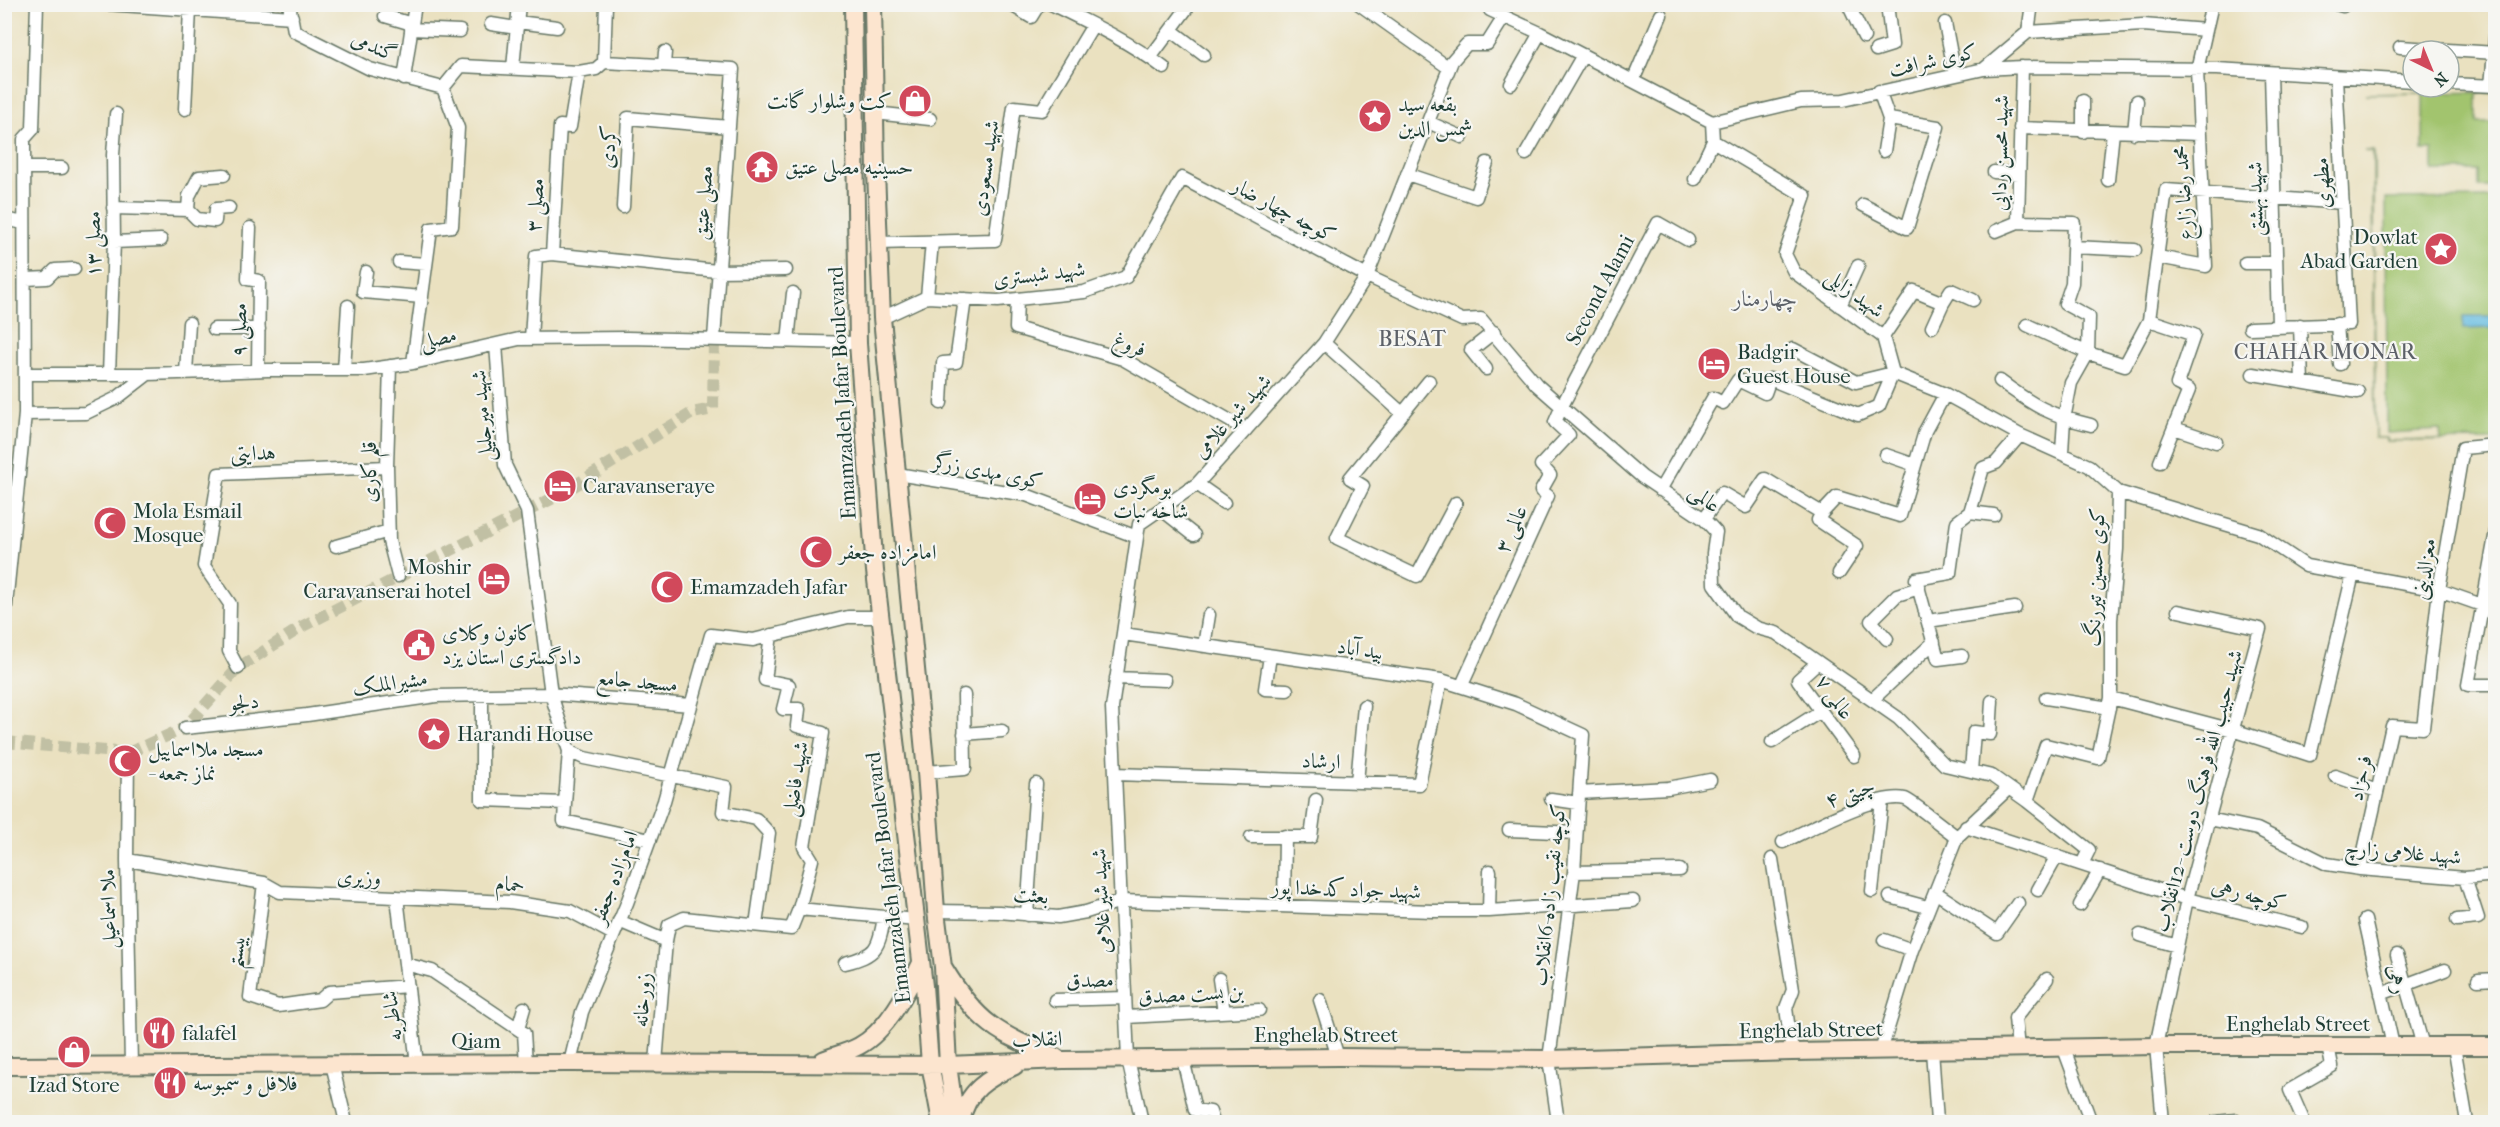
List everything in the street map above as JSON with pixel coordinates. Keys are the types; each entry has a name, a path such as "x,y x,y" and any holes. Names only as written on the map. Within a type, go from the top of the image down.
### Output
{"main road":[{"name":"Emamzadeh Jafar Boulevard","path":"853,4 858,343 879,617 924,986 930,1064 940,1122"},
{"name":"Emamzadeh Jafar Boulevard","path":"873,4 874,112 882,318 926,772 943,974 948,1065 956,1122"},
{"path":"855,169 876,172"},
{"path":"814,1063 861,1045 885,1023 907,991 921,963"},
{"path":"924,986 934,989 943,974 982,1019 1014,1040 1063,1060"},
{"name":"Enghelab Street","path":"1128,1059 1338,1057 1549,1059 2156,1046 2496,1046"},
{"name":"انقلاب","path":"948,1065 1128,1059"},
{"path":"961,1122 963,1110 978,1086 1026,1061"},
{"name":"Qiam","path":"4,1066 526,1063 948,1065"}],"street":[{"path":"4,625 25,414 24,139 33,129 38,4"},
{"path":"106,4 161,6 190,10 290,11"},
{"path":"405,80 415,4"},
{"path":"513,68 519,4"},
{"path":"604,62 606,4"},
{"path":"1010,4 1031,17 1039,4"},
{"path":"1051,4 1093,25 1164,68"},
{"path":"1150,58 1190,4"},
{"path":"1359,4 1449,68"},
{"path":"1848,4 1864,37"},
{"path":"1876,50 1892,45 1887,4"},
{"path":"2028,32 2032,4"},
{"name":"محمد رضا زارع","path":"2158,257 2206,266 2197,69 2212,4"},
{"path":"1491,8 1504,17 1540,33 1712,122 1713,141 1695,179"},
{"path":"185,109 190,10"},
{"name":"گندمی","path":"290,11 294,31 370,69 405,80 443,88"},
{"path":"1633,81 1661,15"},
{"path":"386,16 411,26 460,31"},
{"name":"شهید شیر غلامی","path":"1142,1122 1128,1059 1112,708 1139,524 1197,484 1324,343 1367,276 1452,61 1467,44 1487,44 1504,17"},
{"path":"1945,22 1956,75"},
{"path":"491,24 556,27"},
{"name":"شهید مسعودی","path":"879,243 995,240 1014,107 1042,110 1093,25"},
{"path":"1983,69 2028,32 2143,25 2206,30"},
{"path":"2461,85 2493,86 2496,28"},
{"path":"1171,30 1204,55"},
{"path":"1511,84 1540,33"},
{"path":"2400,47 2494,53"},
{"path":"413,363 431,229 452,226 458,128 443,88 461,66 579,72 596,69 604,62 664,65 665,52"},
{"path":"1526,154 1582,55"},
{"name":"مصلی عتیق","path":"664,65 733,69 714,339"},
{"name":"کوی شرافت","path":"1712,122 1800,101 1844,100 1983,69 2022,67 2197,69 2401,80"},
{"name":"شهید محسن ردایی","path":"2022,67 2018,222 2074,223 2072,283 2065,304 2089,317 2088,353 2072,382 2064,419 2062,452"},
{"name":"مصلی ۳","path":"531,339 536,256 552,254 560,126 570,127 579,72"},
{"name":"شهید بهشتی","path":"2271,73 2278,325"},
{"name":"مطهری","path":"2336,77 2343,203 2343,324 2340,364"},
{"path":"1879,91 1889,119 1884,151"},
{"path":"2083,101 2083,132"},
{"path":"2134,133 2137,101"},
{"path":"874,112 930,119"},
{"name":"مصلی ۱۳","path":"109,374 116,114"},
{"name":"کردی","path":"624,207 628,118 729,127"},
{"path":"1863,205 1907,228 1938,127 1889,119"},
{"path":"1428,122 1462,138"},
{"path":"2020,128 2083,132 2200,134"},
{"path":"2108,180 2113,132"},
{"name":"شهید زابلی","path":"1713,141 1805,196 1785,254 1794,272 1883,337 1893,373"},
{"path":"1407,174 1476,197 1487,163"},
{"path":"24,168 62,168"},
{"path":"1994,172 2019,174"},
{"path":"188,210 189,196 199,177 224,175"},
{"name":"کوچه چهار ضار","path":"1182,178 1367,276"},
{"name":"شهید شبستری","path":"882,318 927,297 998,301 1084,292 1126,276 1182,178"},
{"path":"2027,325 2088,353 2125,365 2149,320 2166,189 2343,203"},
{"path":"112,208 188,210 197,219 215,221 216,210 229,208"},
{"path":"4,219 24,223"},
{"path":"1996,231 2018,222"},
{"name":"Second Alami","path":"1562,406 1658,223 1688,240"},
{"name":"مصلی ۹","path":"250,228 248,279 259,281 258,370"},
{"path":"114,242 161,240"},
{"path":"927,297 932,242"},
{"path":"2074,248 2135,249"},
{"path":"552,254 717,271 786,270"},
{"path":"399,262 426,264"},
{"path":"2245,263 2276,263"},
{"path":"1840,306 1858,266"},
{"path":"26,279 47,279 55,270 74,269"},
{"path":"366,272 363,292 422,297"},
{"name":"عالمی","path":"1367,276 1462,320 1481,319 1537,385 1641,477 1704,519 1716,532 1713,553 1714,584 1737,616 1757,628 1776,633 1898,718 1945,765 1992,776 2009,789"},
{"path":"1932,327 1951,290 1973,300"},
{"path":"1883,337 1914,291 1943,303"},
{"path":"788,341 793,293"},
{"path":"941,403 943,363 956,362 965,299"},
{"name":"فروغ","path":"1017,299 1016,328 1123,359 1246,429"},
{"path":"344,370 348,306"},
{"path":"2149,320 2194,335 2177,384 2189,390 2160,462"},
{"path":"186,373 189,323"},
{"path":"2250,328 2343,324"},
{"path":"2300,325 2302,382"},
{"path":"214,329 259,329"},
{"path":"1486,369 1471,350 1494,332"},
{"name":"مصلی","path":"26,374 148,375 258,370 344,370 413,363 519,339 714,339 858,343"},
{"path":"1324,343 1401,412"},
{"name":"شهید میرجلیلی","path":"496,345 504,465 527,510 551,694 569,751"},
{"path":"1793,349 1857,382 1893,373 1945,394 2020,435 2089,466 2118,492"},
{"name":"قلم کاری","path":"390,366 387,467 389,531 398,576"},
{"path":"1660,490 1713,398 1723,403 1738,380 1765,393 1770,379 1858,415 1878,406 1893,373"},
{"path":"2253,374 2358,392"},
{"path":"25,414 86,413 117,398 148,375"},
{"path":"1429,381 1401,412 1350,478 1363,486 1337,538 1417,576 1456,503"},
{"path":"2000,381 2034,406 2064,419 2091,425"},
{"path":"1839,573 1857,546 1818,520 1822,513 1837,497 1900,516 1925,431 1945,394"},
{"name":"عالمی ۳","path":"1462,685 1548,496 1541,491 1550,475 1541,465 1569,435 1555,422 1562,406"},
{"path":"2174,428 2216,442"},
{"path":"1962,656 1938,659 1916,579 1950,573 1957,522 1970,512 1983,468 1996,463 2020,435"},
{"name":"معزالدینی","path":"2423,728 2439,590 2463,448 2496,445"},
{"path":"1886,455 1915,465"},
{"name":"هدایتی","path":"238,668 229,651 230,604 204,566 219,474 387,467"},
{"name":"کوی مهدی زرگر","path":"897,474 1026,495 1137,537"},
{"path":"1704,519 1722,493 1746,507 1765,479 1822,513"},
{"path":"1197,484 1224,503"},
{"name":"کوی حسین تیررنگ","path":"2027,801 2046,745 2098,758 2110,703 2118,492 2258,534 2306,566 2439,590 2496,610"},
{"path":"1161,509 1194,535"},
{"path":"1970,512 1994,515"},
{"path":"336,546 389,531"},
{"path":"2491,686 2468,685 2496,531"},
{"path":"2046,698 2110,703 2233,730 2310,755 2353,574"},
{"path":"1887,639 1871,621 1897,595 1919,588"},
{"path":"1928,621 2015,608"},
{"name":"شهید حبیب الله فرهنگ دوست -12انقلاب","path":"2163,1122 2156,1046 2187,899 2260,629 2178,611"},
{"path":"1204,646 1209,615"},
{"name":"مسجد جامع","path":"551,694 691,705 711,635 753,640 848,617 879,617"},
{"name":"بید آباد","path":"1122,634 1441,680 1516,704 1583,735"},
{"name":"شهید فاضلی","path":"771,635 765,680 789,685 783,709 799,709 797,726 823,733 804,847 812,860 799,909"},
{"path":"1872,700 1934,642"},
{"path":"1270,656 1265,689 1287,690"},
{"name":"عالمی ۷","path":"1818,662 1798,680 1854,756"},
{"path":"1116,678 1164,680"},
{"name":"ارشاد","path":"1115,774 1419,784 1441,680"},
{"name":"مشیرالملک","path":"307,715 436,696 551,694"},
{"path":"482,695 482,800 565,802"},
{"path":"926,772 965,769 964,695"},
{"path":"1971,771 1974,732 1990,734 1992,701"},
{"name":"امام‌زاده جعفر","path":"570,1063 582,1012 650,840 691,705"},
{"path":"1357,782 1364,706"},
{"path":"1772,742 1821,711"},
{"name":"دلجو","path":"185,728 307,715"},
{"name":"فرحزاد","path":"2360,869 2392,726 2423,728"},
{"path":"964,734 1002,731"},
{"name":"کوچه نقیب زاده-6انقلاب","path":"1558,1122 1549,1059 1574,872 1583,735"},
{"path":"650,840 564,821 569,751 584,758 726,787 723,812 756,819 769,832 756,925"},
{"name":"ملا اسماعیل","path":"128,753 127,860 131,1065"},
{"path":"2335,776 2377,791"},
{"path":"1551,799 1668,788 1710,780"},
{"path":"1027,915 1036,784"},
{"path":"1881,1051 1912,950 1928,907 1957,837 1966,827 2009,789 2089,850 2082,864"},
{"path":"1251,837 1311,837 1316,800"},
{"name":"چیتی ۴","path":"1783,842 1857,807 1882,801 1905,800 1957,837"},
{"path":"1872,891 1882,801"},
{"name":"شهید غلامی زارچ","path":"2209,819 2257,829 2327,864 2465,878 2496,875"},
{"name":"کوچه رهی","path":"1966,827 2187,899 2302,927"},
{"path":"1509,830 1576,833"},
{"path":"1284,906 1285,836"},
{"path":"2038,890 2057,856"},
{"path":"1772,859 1793,990 1786,1008 1792,1052"},
{"name":"وزیری","path":"127,860 264,883 280,892 397,897 405,964"},
{"path":"1574,872 1680,870"},
{"path":"2080,905 2100,870"},
{"path":"1489,911 1490,871"},
{"path":"2457,920 2478,918 2465,878"},
{"name":"بیستم","path":"264,883 250,997 278,1006 320,1000 329,992 408,986"},
{"path":"1935,892 1997,933 2018,903"},
{"name":"حمام","path":"397,897 510,902 570,911 613,934"},
{"path":"1890,897 1928,907"},
{"name":"بعثت","path":"936,911 1058,917 1086,912 1120,901"},
{"name":"شهید جواد کدخدا پور","path":"1120,901 1489,911 1633,901"},
{"path":"619,921 666,940 669,926 684,918 791,928 799,909 916,920"},
{"path":"845,963 867,958 880,944 884,917"},
{"name":"رهی","path":"2365,920 2393,1046"},
{"path":"2140,935 2177,946"},
{"name":"زورخانه","path":"656,1063 666,940"},
{"path":"1884,940 1912,950"},
{"path":"2397,955 2423,1046"},
{"path":"405,964 432,971 524,1033 526,1063"},
{"name":"شاطریه","path":"405,964 417,1064"},
{"path":"2381,994 2445,970"},
{"path":"1219,979 1224,1012"},
{"path":"2018,1049 2015,1018 2048,979"},
{"path":"2478,980 2496,979"},
{"name":"مصدق","path":"1055,1000 1125,998"},
{"path":"1320,1000 1338,1057"},
{"path":"518,1029 524,1008"},
{"name":"بن بست مصدق","path":"1126,1017 1259,1010"},
{"path":"2304,1122 2290,1090 2332,1066 2328,1046"},
{"path":"2454,1046 2467,1122"},
{"path":"2064,1049 2091,1122"},
{"path":"1932,1050 1938,1122"},
{"path":"1183,1059 1195,1110 1210,1112 1213,1122"},
{"path":"332,1064 345,1122"},
{"path":"2215,1122 2236,1120"}],"green space":[{"name":"Dowlat Abad Garden","path":"2461,92 2495,92 2477,94 2477,122 2495,122 2495,187 2479,187 2479,171 2433,171 2433,150 2423,150 2423,99 2461,99"},
{"path":"2365,151 2374,151 2375,438 2373,152"},
{"name":"Dowlat Abad Garden","path":"2495,198 2495,316 2463,317 2464,328 2495,328 2495,440 2389,441 2441,440 2440,430 2387,433 2386,199"}],"water":[{"path":"2463,316 2495,316 2495,328 2464,329"}],"tunnel":[{"path":"4,742 128,753 185,728 238,668 303,626 561,494 692,413 713,409 714,339"}],"place":[{"name":"کت وشلوار گانت","path":"915,101"},
{"name":"بقعه سید شمس الدین","path":"1375,116"},
{"name":"حسینیه مصلی عتیق","path":"762,167"},
{"name":"Dowlat Abad Garden","path":"2441,249"},
{"name":"Badgir Guest House","path":"1714,364"},
{"name":"Caravanseraye","path":"560,486"},
{"name":"بومگردی شاخه نبات","path":"1090,499"},
{"name":"Mola Esmail Mosque","path":"110,523"},
{"name":"امامزاده جعفر","path":"816,552"},
{"name":"Moshir Caravanserai hotel","path":"494,579"},
{"name":"Emamzadeh Jafar","path":"667,587"},
{"name":"کانون وکلای دادگستری استان یزد","path":"419,645"},
{"name":"Harandi House","path":"434,734"},
{"name":"مسجد ملااسماییل - نماز جمعه","path":"125,761"},
{"name":"falafel","path":"159,1033"},
{"name":"Izad Store","path":"74,1052"},
{"name":"فلافل و سمبوسه","path":"170,1083"}],"district":[{"name":"چهارمنار","path":"1765,299"},
{"name":"BESAT","path":"1412,339"},
{"name":"CHAHAR MONAR","path":"2325,352"}]}
